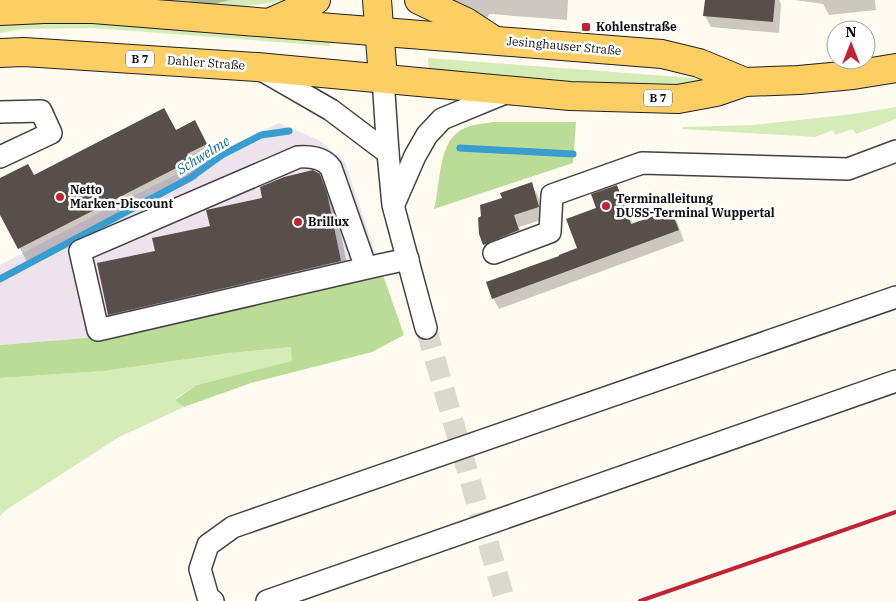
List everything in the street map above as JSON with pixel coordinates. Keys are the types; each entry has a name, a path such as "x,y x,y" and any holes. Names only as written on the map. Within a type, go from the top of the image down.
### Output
{"main road":[{"path":"269,23 316,0"},
{"path":"377,0 382,78"},
{"path":"419,0 466,22 495,40"},
{"name":"B 7","path":"0,11 93,9 379,31"},
{"name":"Jesinghauser Straße","path":"379,31 662,54 699,63 745,82"},
{"name":"Dahler Straße","path":"0,53 34,52 256,67 382,78"},
{"name":"Jesinghauser Straße","path":"382,78 570,96 678,98 716,92 745,82 853,75 896,68"}],"street":[{"path":"256,67 331,110 388,153"},
{"path":"382,78 393,204 426,328"},
{"path":"393,204 415,156 428,135 442,119 512,90"},
{"path":"0,112 41,112 51,133 0,157"},
{"path":"494,252 550,232 552,195 642,163 848,169 896,151"},
{"path":"366,268 331,168 328,164 309,156 298,156 80,251 98,330 408,259"},
{"path":"213,601 208,597 200,569 208,545 233,527 896,297"},
{"path":"267,601 896,381"}],"shaded area":[{"path":"279,123 319,140 345,162 383,275 110,336 0,345 0,265"}],"green space":[{"path":"284,0 249,5 189,4 190,1"},
{"path":"66,20 330,39 330,46 95,28 23,29 0,33 0,22"},
{"path":"428,58 719,80 723,82 659,87 556,83 429,73"},
{"path":"896,107 896,119 856,134 853,129 835,135 833,130 815,137 683,129 683,127 753,125 853,114"},
{"path":"493,122 576,122 573,163 434,209 442,163 449,142 465,128"},
{"path":"383,275 404,335 372,352 251,383 184,407 175,400 197,385 292,361 291,347 230,353 104,371 0,378 0,345 110,336"},
{"path":"291,347 293,361 197,385 175,399 184,407 119,437 6,510 0,516 0,378 104,371 230,353"}],"building":[{"path":"705,0 775,0 773,22 703,16"},
{"name":"Netto Marken-Discount","path":"164,108 176,130 195,120 207,144 187,154 190,161 18,249 0,215 0,178 28,164 34,175"},
{"path":"313,170 320,174 327,193 341,261 108,315 97,263 155,251 152,238 210,226 206,210 262,198 260,187 284,177"},
{"path":"532,182 539,207 514,215 519,230 483,245 479,234 478,218 481,216 480,205 502,198 500,193"},
{"path":"617,185 631,224 671,210 679,230 492,299 486,282 577,248 566,219 596,208 591,194"}],"waterway":[{"name":"Schwelme","path":"0,279 190,178 222,155 261,135 289,131"},
{"name":"Schwelme","path":"460,148 573,154"}],"tunnel":[{"path":"426,328 505,601"}],"railway":[{"path":"640,601 896,512"}],"place":[{"name":"Kohlenstraße","path":"586,27"},
{"name":"Netto Marken-Discount","path":"60,197"},
{"name":"Terminalleitung DUSS-Terminal Wuppertal","path":"606,206"},
{"name":"Brillux","path":"298,222"}]}
